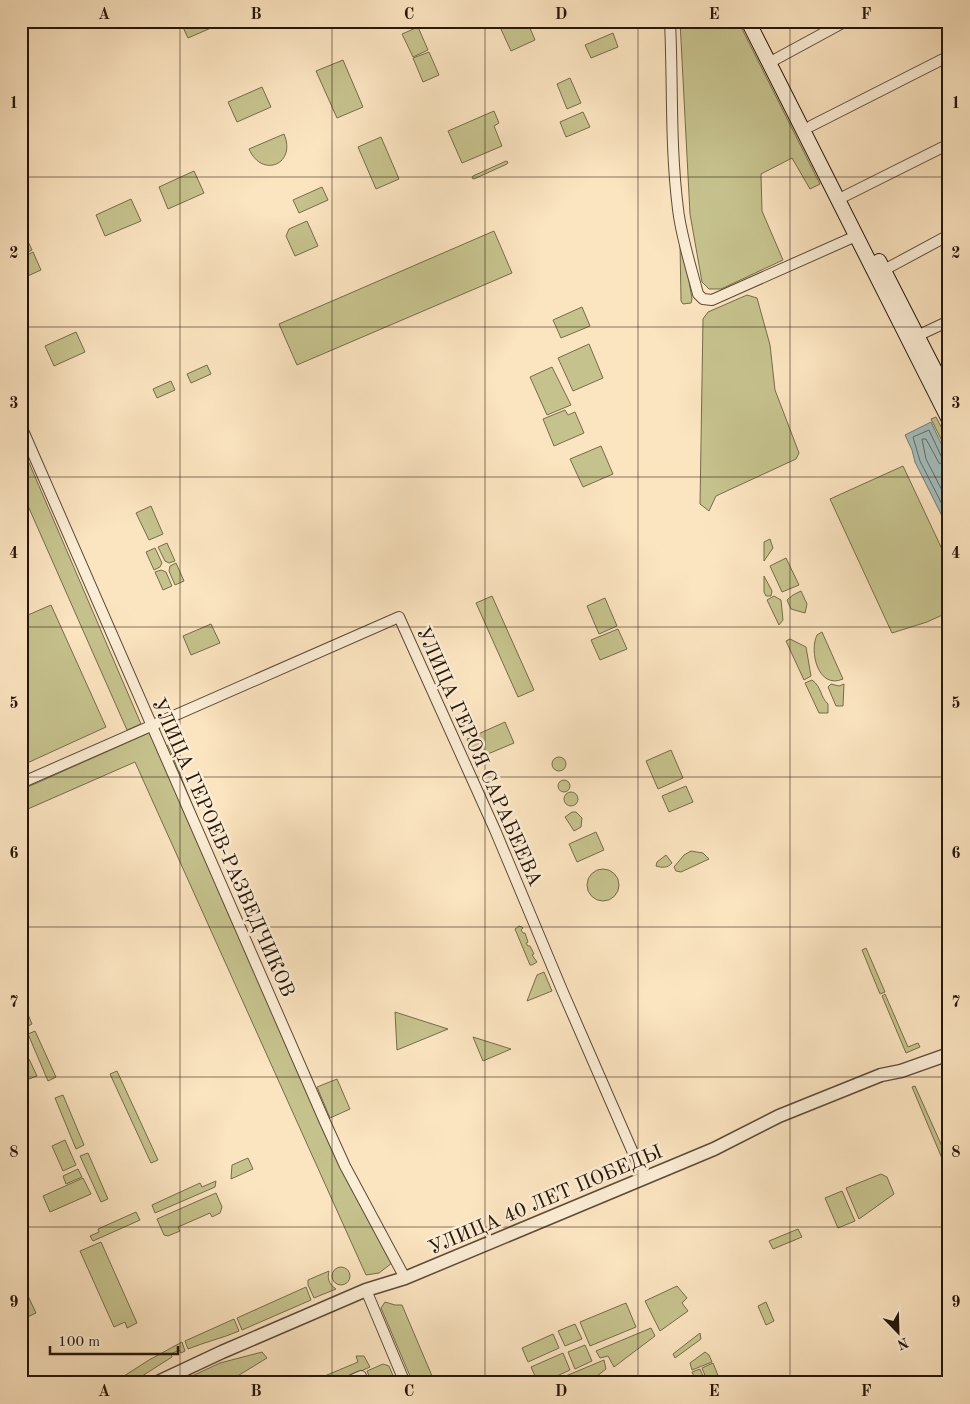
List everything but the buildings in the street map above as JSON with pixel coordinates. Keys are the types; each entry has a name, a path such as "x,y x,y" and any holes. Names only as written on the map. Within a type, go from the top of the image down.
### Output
{"main road":[{"path":"748,21 949,420"},
{"path":"757,21 949,398"}],"street":[{"path":"670,21 672,145 678,211 698,294 703,299 712,300 856,236"},
{"path":"776,59 846,21"},
{"path":"945,21 949,30"},
{"path":"811,126 949,56"},
{"path":"846,196 949,144"},
{"path":"884,270 949,235"},
{"path":"918,336 949,321"},
{"name":"УЛИЦА ГЕРОЕВ-РАЗВЕДЧИКОВ","path":"21,426 325,1122 405,1278"},
{"name":"УЛИЦА ГЕРОЯ САРАБЕЕВА","path":"21,783 399,617 495,830 644,1178"},
{"name":"УЛИЦА 40 ЛЕТ ПОБЕДЫ","path":"156,1383 222,1352 366,1290 405,1278 714,1149 779,1116 881,1075 901,1071 949,1054"},
{"path":"366,1290 406,1383"},
{"path":"345,1383 361,1376"}],"shaded area":[{"path":"180,21 227,21 188,38"},
{"path":"512,21 527,21 535,40 511,51 500,27"},
{"path":"680,21 738,21 820,184 810,189 792,158 761,174 762,211 783,260 721,289 709,289 702,282 690,214"},
{"path":"418,27 428,50 413,57 402,34"},
{"path":"613,33 618,47 591,58 585,45"},
{"path":"429,52 439,75 423,82 413,58"},
{"path":"343,60 363,107 337,118 316,71"},
{"path":"570,78 581,103 567,109 557,84"},
{"path":"262,87 271,107 237,122 228,102"},
{"path":"494,111 499,123 494,126 502,146 462,163 448,131"},
{"path":"583,112 590,127 566,137 560,122"},
{"path":"284,134 287,144 286,153 282,160 276,164 262,164 249,149"},
{"path":"381,137 399,179 376,189 358,147"},
{"path":"506,161 508,162 507,164 474,179 472,178 473,176"},
{"path":"194,171 204,193 168,209 159,187"},
{"path":"322,187 328,200 299,213 293,200"},
{"path":"131,199 141,221 105,236 96,215"},
{"path":"307,221 318,246 295,256 286,236 289,229"},
{"path":"494,231 512,273 297,365 279,324"},
{"path":"24,233 32,250 26,253 21,251 21,234"},
{"path":"680,244 683,245 692,299 691,303 683,304 681,301"},
{"path":"33,252 41,270 21,279 21,260 26,259 27,255"},
{"path":"747,295 757,298 770,345 775,390 799,453 796,459 716,496 709,511 700,504 703,319 708,312"},
{"path":"582,307 590,326 561,338 553,320"},
{"path":"76,332 85,352 54,366 45,346"},
{"path":"589,344 603,378 573,391 558,358"},
{"path":"207,365 211,374 191,383 187,374"},
{"path":"552,367 571,405 547,415 530,377"},
{"path":"171,381 175,390 157,398 153,389"},
{"path":"565,410 568,415 575,412 584,433 554,446 543,419"},
{"path":"936,417 949,442 949,455 931,419"},
{"path":"21,444 141,724 127,730 21,490"},
{"path":"601,446 613,474 583,487 570,459"},
{"path":"903,466 949,564 949,612 927,622 892,633 830,499"},
{"path":"151,506 163,534 149,540 136,513"},
{"path":"770,539 773,548 764,561 764,542"},
{"path":"167,543 175,561 169,563 165,561 158,547"},
{"path":"155,548 162,563 160,567 154,570 146,552"},
{"path":"786,558 799,585 782,592 770,566"},
{"path":"176,563 184,581 175,585 169,571 170,566"},
{"path":"161,570 166,572 172,586 163,590 155,572"},
{"path":"764,576 772,591 771,596 766,596 764,592"},
{"path":"801,591 807,604 805,613 791,609 787,600"},
{"path":"492,596 534,690 518,697 476,603"},
{"path":"774,596 781,600 783,620 779,625 767,600"},
{"path":"605,598 617,626 599,634 587,606"},
{"path":"51,605 106,727 25,764 21,757 21,618"},
{"path":"211,624 220,643 191,655 183,636"},
{"path":"618,629 627,649 600,660 591,640"},
{"path":"822,632 843,679 834,681 827,679 818,667 814,650 817,635"},
{"path":"790,639 806,647 811,676 804,680 786,641"},
{"path":"812,680 818,686 828,704 828,713 819,713 805,683"},
{"path":"831,684 839,686 844,684 843,706 836,706 828,687"},
{"path":"505,722 514,743 476,759 467,739"},
{"path":"151,732 159,749 168,745 329,1141 392,1263 379,1273 366,1275 135,762 21,812 21,790"},
{"path":"671,750 683,778 658,789 646,761"},
{"path":"559,757 564,759 566,764 564,769 559,771 554,769 552,764 554,759"},
{"path":"564,780 570,786 564,792 558,786"},
{"path":"686,786 693,802 669,812 662,796"},
{"path":"571,792 576,794 578,799 576,804 571,806 566,804 564,799 566,794"},
{"path":"572,812 576,812 582,818 581,827 574,831 565,817"},
{"path":"596,832 604,850 577,862 569,844"},
{"path":"691,851 703,853 709,859 681,872 676,871 674,867 684,855"},
{"path":"666,855 672,863 665,867 656,866 657,862"},
{"path":"603,869 615,873 619,885 615,897 603,901 591,897 587,885 591,873"},
{"path":"519,926 523,928 521,930 525,933 528,942 526,943 530,946 534,954 532,955 537,962 532,965 530,965 515,929"},
{"path":"866,948 885,992 880,994 862,950"},
{"path":"544,972 552,991 527,1001 537,975"},
{"path":"885,994 908,1047 918,1043 920,1047 906,1053 882,996"},
{"path":"21,998 32,1024 24,1028 21,1021"},
{"path":"395,1012 448,1029 397,1050"},
{"path":"35,1031 56,1077 48,1081 28,1034"},
{"path":"473,1037 511,1049 483,1061"},
{"path":"29,1059 37,1076 21,1082 21,1062"},
{"path":"117,1071 158,1160 151,1163 110,1074"},
{"path":"337,1079 350,1109 330,1118 317,1087"},
{"path":"915,1086 949,1162 949,1175 912,1087"},
{"path":"63,1095 84,1145 76,1149 55,1098"},
{"path":"65,1140 76,1165 63,1171 52,1146"},
{"path":"88,1153 108,1199 101,1202 80,1156"},
{"path":"248,1158 253,1169 231,1179 232,1165"},
{"path":"78,1169 82,1177 66,1184 63,1176"},
{"path":"881,1174 887,1177 894,1194 859,1219 846,1188"},
{"path":"83,1178 91,1194 50,1212 43,1196"},
{"path":"216,1181 215,1187 155,1213 152,1205 200,1183 202,1187"},
{"path":"842,1191 855,1221 838,1228 825,1198"},
{"path":"216,1193 222,1207 220,1213 212,1217 210,1213 178,1227 180,1231 168,1236 164,1235 157,1219"},
{"path":"136,1212 140,1220 93,1241 90,1236 99,1232 98,1229"},
{"path":"798,1229 802,1237 773,1249 769,1241"},
{"path":"101,1242 137,1323 127,1328 125,1322 114,1327 80,1251"},
{"path":"341,1267 349,1272 350,1276 345,1284 341,1285 333,1280 332,1276 337,1268"},
{"path":"329,1271 329,1281 336,1289 314,1298 308,1285 308,1280"},
{"path":"21,1281 36,1313 21,1320"},
{"path":"677,1286 687,1298 682,1303 688,1311 660,1331 645,1301"},
{"path":"306,1287 311,1300 242,1330 237,1318"},
{"path":"385,1302 402,1305 435,1383 413,1383 381,1308"},
{"path":"766,1302 774,1321 766,1325 758,1306"},
{"path":"626,1303 636,1327 590,1346 580,1322"},
{"path":"234,1319 239,1331 188,1349 185,1341"},
{"path":"575,1324 582,1339 565,1346 558,1331"},
{"path":"651,1328 655,1336 614,1367 608,1356 600,1358 596,1351"},
{"path":"700,1333 701,1339 675,1358 673,1354"},
{"path":"553,1334 559,1348 528,1362 522,1348"},
{"path":"182,1342 185,1351 181,1353 179,1350 171,1354 172,1357 131,1383 113,1383 149,1360"},
{"path":"585,1345 592,1361 575,1369 568,1352"},
{"path":"262,1352 267,1358 231,1380 231,1383 177,1383 220,1363"},
{"path":"705,1352 709,1355 712,1362 692,1370 690,1363"},
{"path":"563,1353 570,1370 542,1383 538,1383 531,1367"},
{"path":"356,1356 364,1356 370,1367 334,1383 308,1383 358,1362"},
{"path":"604,1360 606,1369 588,1383 549,1383"},
{"path":"713,1363 721,1383 708,1383 702,1368"},
{"path":"383,1364 389,1366 396,1383 372,1383 367,1371"},
{"path":"700,1369 706,1383 697,1383 692,1372"}],"water":[{"path":"931,422 949,460 949,530 915,462 905,435"}]}
